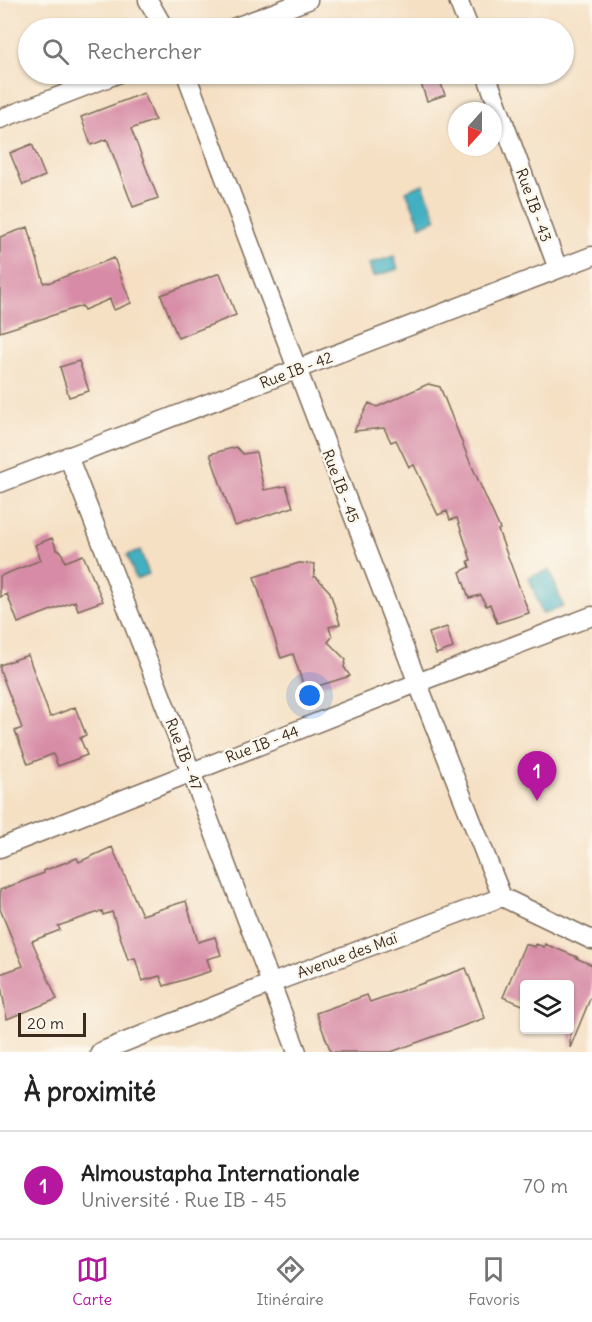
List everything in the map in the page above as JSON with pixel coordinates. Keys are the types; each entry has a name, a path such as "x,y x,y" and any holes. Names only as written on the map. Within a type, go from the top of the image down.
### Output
{"street":[{"path":"148,0 159,18"},
{"path":"260,18 308,0"},
{"path":"458,0 465,18"},
{"path":"0,120 92,84"},
{"name":"Rue IB - 45","path":"190,84 417,683 502,897"},
{"name":"Rue IB - 43","path":"490,84 558,269"},
{"name":"Rue IB - 42","path":"0,483 592,256"},
{"name":"Rue IB - 47","path":"68,456 297,1052"},
{"name":"Rue IB - 44","path":"0,848 592,616"},
{"path":"502,897 592,940"},
{"name":"Avenue des Maï","path":"100,1052 272,983 502,897"}],"water":[{"path":"423,184 437,219 421,226 406,191"},
{"path":"394,256 398,269 373,277 369,264"},
{"path":"140,550 149,574 136,579 127,555"},
{"path":"550,570 563,606 542,614 529,577"}],"building":[{"path":"421,84 441,84 445,95 427,101"},
{"path":"144,93 155,120 131,129 158,198 133,207 107,139 91,145 81,117"},
{"path":"32,144 45,176 23,185 10,153"},
{"path":"28,227 44,283 114,258 131,303 114,310 110,299 84,310 82,306 0,332 0,237"},
{"path":"220,273 236,315 178,338 161,295"},
{"path":"79,361 89,391 69,397 60,367"},
{"path":"428,384 440,387 500,529 498,530 529,613 497,623 490,604 486,606 481,595 469,598 460,572 470,567 468,561 471,560 457,518 450,520 447,511 438,515 414,465 409,467 396,440 391,442 384,428 354,431 369,403 377,407"},
{"path":"236,447 243,454 256,452 264,490 286,486 293,507 235,526 210,454"},
{"path":"52,538 65,562 83,555 103,601 78,610 75,601 18,623 7,594 0,597 0,576 41,560 35,545"},
{"path":"299,563 315,564 314,577 330,592 340,624 329,627 332,637 328,642 346,660 344,667 350,676 305,690 293,654 281,658 254,577"},
{"path":"447,627 453,648 436,654 429,633"},
{"path":"28,655 50,717 75,707 86,735 80,738 87,755 58,766 53,754 28,764 15,731 22,728 0,665"},
{"path":"112,847 142,915 186,901 198,942 215,937 221,955 207,959 211,971 164,986 160,976 142,981 135,958 128,960 112,912 103,915 102,911 58,926 60,930 32,941 57,999 7,1019 0,974 23,966 0,909 0,890 44,873 43,871 77,858 79,862"},
{"path":"525,944 544,947 545,944 592,965 592,994 570,1048 570,1034 574,1034 574,980 520,980 520,1004 503,997"},
{"path":"466,968 485,1018 391,1052 331,1052 316,1013 367,995 370,1002"}],"place":[{"name":"Almoustapha Internationale","path":"537,801"}]}
